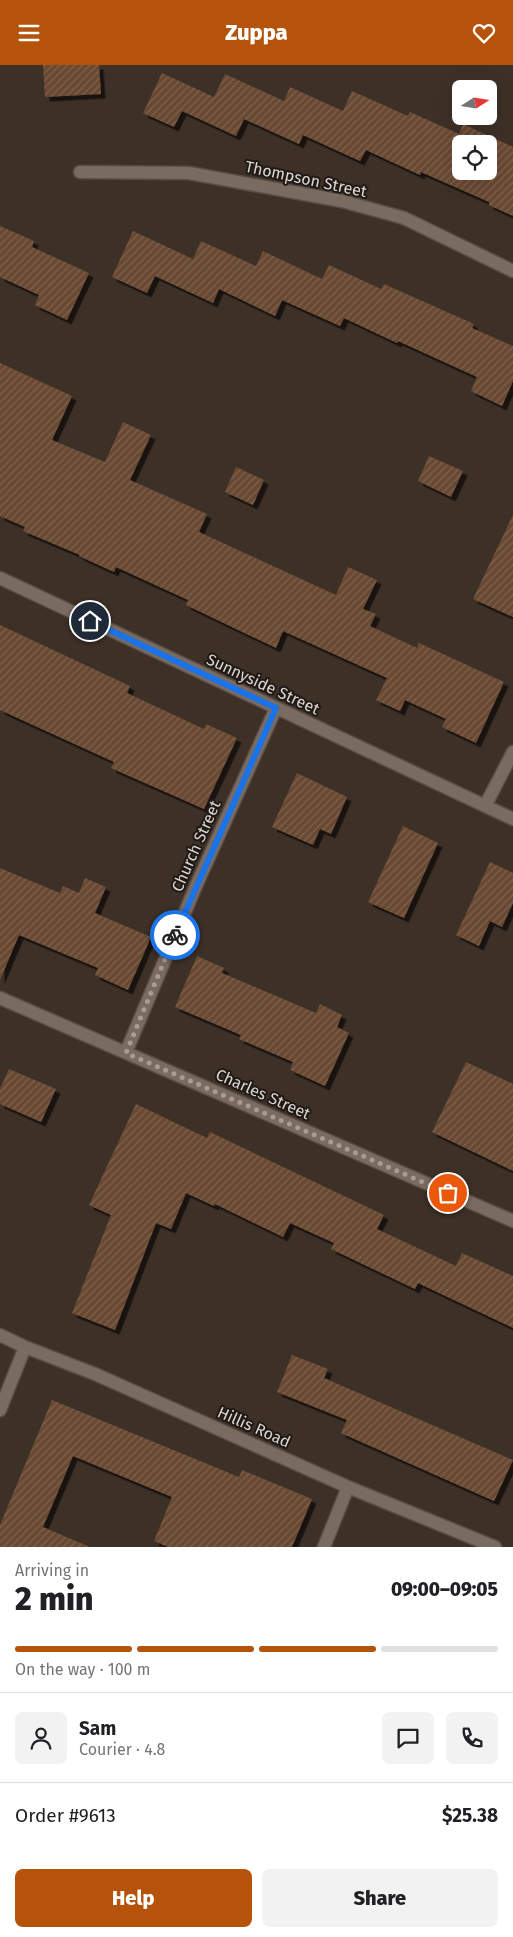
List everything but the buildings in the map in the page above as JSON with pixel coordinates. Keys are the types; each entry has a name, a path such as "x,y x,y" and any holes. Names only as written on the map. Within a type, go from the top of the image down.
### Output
{"street":[{"name":"Thompson Street","path":"80,172 189,173 264,185 342,201 404,218 513,271"},
{"name":"Sunnyside Street","path":"0,578 513,819"},
{"name":"Church Street","path":"126,1053 196,886 276,708"},
{"path":"485,806 513,752"},
{"name":"Charles Street","path":"0,998 513,1221"},
{"name":"Hillis Road","path":"0,1335 25,1347 95,1374 348,1487 494,1547"},
{"path":"0,1410 25,1347"},
{"path":"324,1547 348,1487"}],"way so far":[{"path":"175,935 126,1053 448,1193"}],"route":[{"path":"90,621 276,708 175,935"}]}
